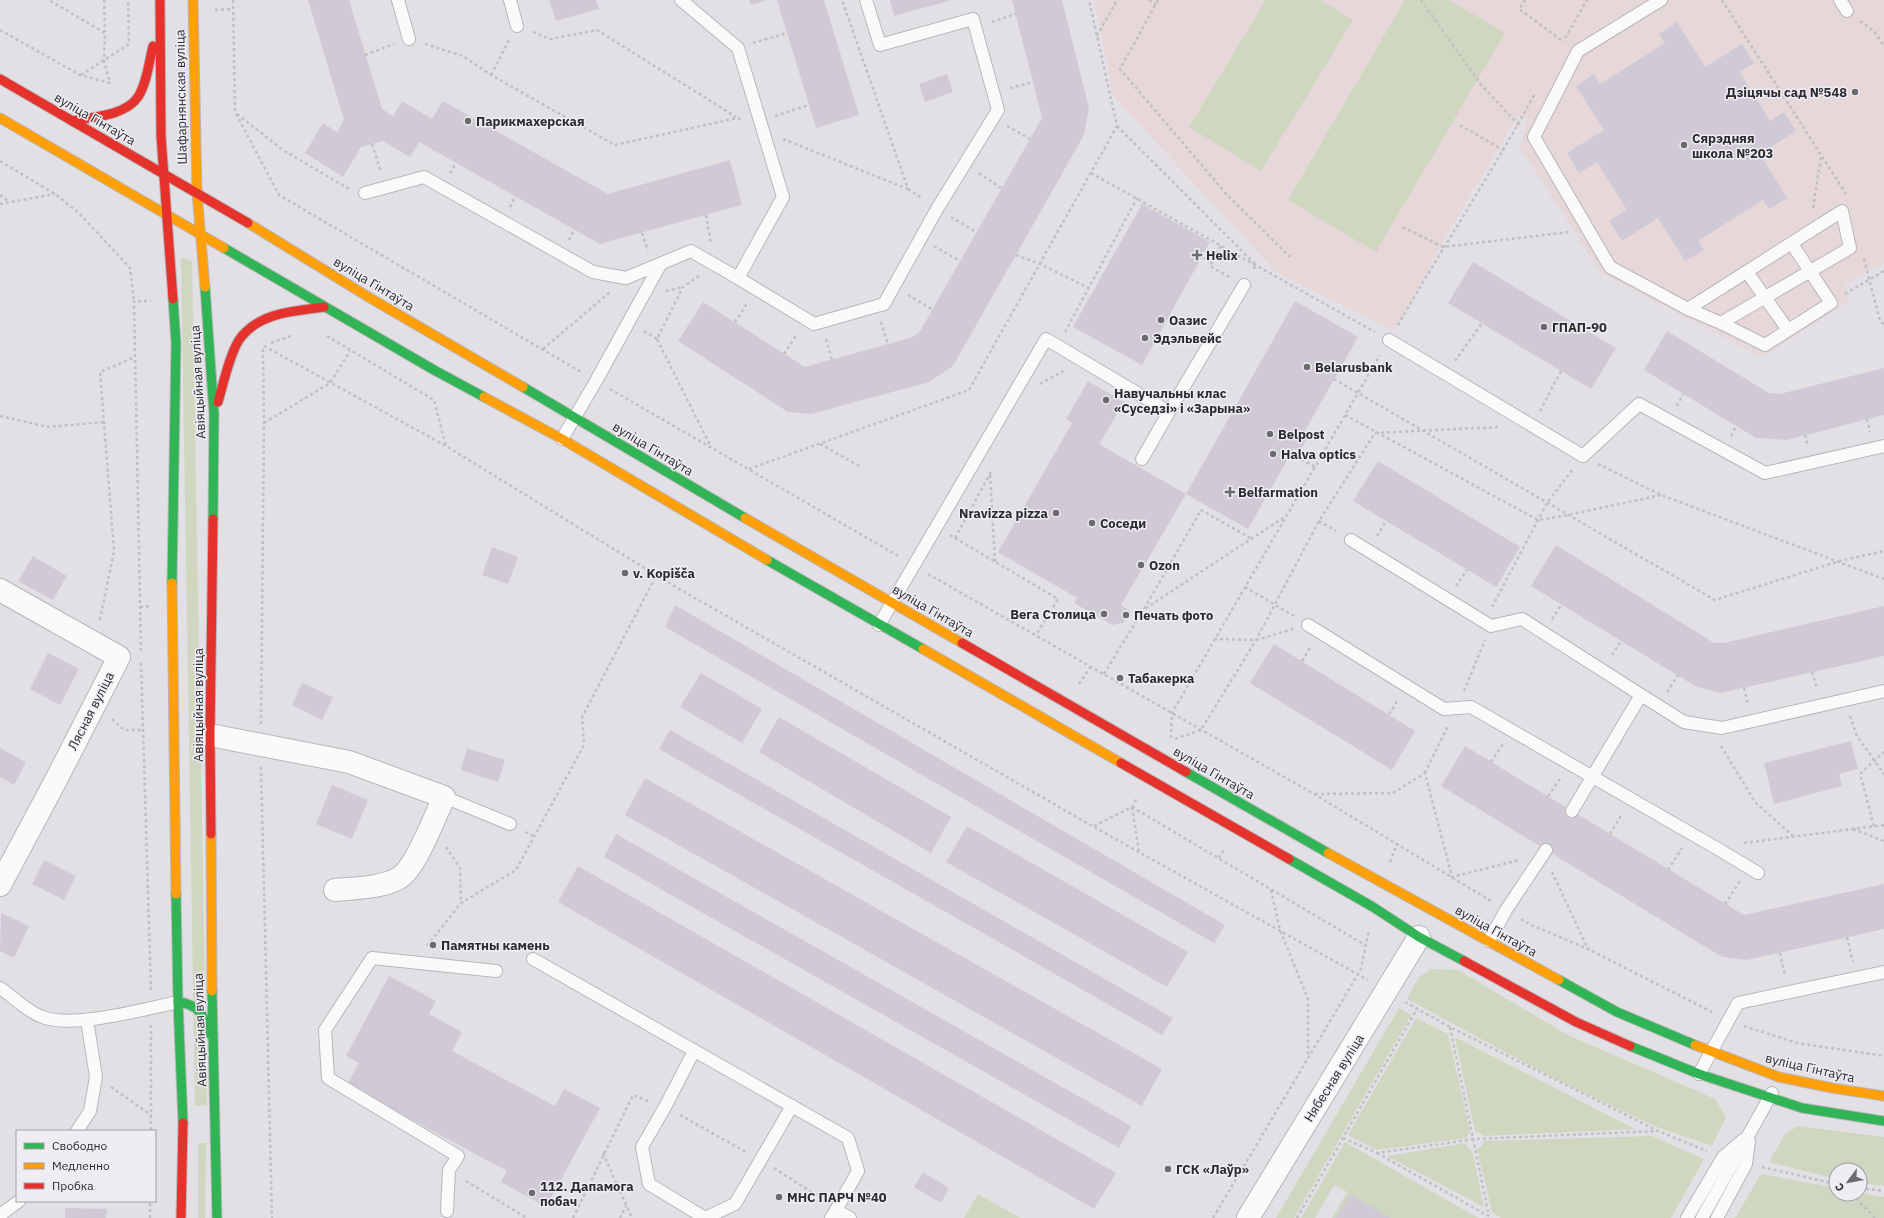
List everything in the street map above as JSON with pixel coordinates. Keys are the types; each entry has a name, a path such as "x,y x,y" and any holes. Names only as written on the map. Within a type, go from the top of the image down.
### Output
{"main road":[{"name":"Шафарнянская вуліца","path":"160,0 160,108 168,215"},
{"name":"Шафарнянская вуліца","path":"193,0 196,193"},
{"path":"72,121 120,110 129,106 139,97 160,18"},
{"name":"вуліца Гінтаўта","path":"0,79 278,241 370,298 485,364 715,501 1432,915 1489,941 1617,1012 1711,1052 1780,1077 1832,1088 1884,1096"},
{"path":"0,118 475,394 562,439 702,523 1576,1022 1699,1074 1769,1098 1802,1108 1884,1121"},
{"name":"Авіяцыйная вуліца","path":"196,193 202,235 214,414 210,735 217,1218"},
{"name":"Авіяцыйная вуліца","path":"168,215 176,343 172,605 178,1002 186,1115 181,1218"},
{"path":"214,414 233,353 241,336 253,326 274,315 324,307"},
{"path":"178,1002 194,1004 200,1010 206,1019 214,1049"},
{"path":"203,1116 216,1116"}],"street":[{"name":"Лясная вуліца","path":"0,590 118,657 56,780 0,885"},
{"path":"210,735 349,762 444,797 414,862 399,878 373,886 335,890"},
{"name":"Нябесная вуліца","path":"1248,1218 1387,992 1421,933"}],"lane":[{"path":"398,0 409,38"},
{"path":"510,0 517,26"},
{"path":"681,0 738,48 783,198 738,278"},
{"path":"365,193 424,177 593,272 626,278 691,251 814,324 884,304 937,209 998,110 973,20 880,45 866,0"},
{"path":"1660,0 1578,51 1534,137 1610,267 1688,309 1721,323 1765,345 1831,303 1809,272 1792,244"},
{"path":"1840,0 1847,11"},
{"path":"1688,309 1842,211 1850,248 1721,323"},
{"path":"562,439 660,265"},
{"path":"1747,272 1788,330"},
{"path":"1142,459 1244,285"},
{"path":"879,624 1046,339 1170,412"},
{"path":"1389,340 1583,456 1639,404 1765,473 1884,446"},
{"path":"1351,540 1488,624 1522,619 1684,722 1722,728 1884,691"},
{"path":"1308,625 1444,709 1471,707 1692,833 1753,870"},
{"path":"1572,811 1641,695"},
{"path":"444,797 510,824"},
{"path":"1489,941 1506,910 1544,852"},
{"path":"447,1211 449,1170 458,1156 328,1078 325,1030 372,958 496,971"},
{"path":"533,959 848,1138 858,1171 835,1212 850,1218"},
{"path":"1699,1074 1738,1003 1884,972"},
{"path":"0,988 40,1016 63,1022 87,1020 178,1002"},
{"path":"78,1130 90,1111 96,1077 87,1020"},
{"path":"694,1051 666,1108 642,1147 649,1184 705,1218 735,1204 792,1106"},
{"path":"1702,1218 1750,1134 1780,1077"},
{"path":"1687,1218 1723,1157 1750,1134"},
{"path":"1717,1218 1746,1164 1750,1134"},
{"path":"0,1215 18,1202"}],"path":[{"path":"49,0 105,33"},
{"path":"0,30 80,76 110,83 104,60 104,0"},
{"path":"80,76 129,44 128,0"},
{"path":"233,0 235,112 283,150 349,189 365,193"},
{"path":"490,75 517,26 550,39 597,30 737,118 762,126 908,189 842,0"},
{"path":"1089,0 1117,126 1256,265"},
{"path":"1097,36 1117,0"},
{"path":"1149,0 1156,4"},
{"path":"1158,0 1120,69 1228,196 1290,256"},
{"path":"1421,0 1482,86 1518,125"},
{"path":"1525,0 1519,9 1578,51"},
{"path":"1560,48 1587,0"},
{"path":"1722,0 1847,195"},
{"path":"1847,11 1874,31 1884,46"},
{"path":"975,28 1016,14"},
{"path":"738,48 787,33"},
{"path":"365,55 409,38 463,56 490,75 615,145 737,118"},
{"path":"993,92 1033,82"},
{"path":"1171,740 1172,713 1443,247 1518,125 1537,89"},
{"path":"762,126 809,105"},
{"path":"993,118 1030,139"},
{"path":"1460,124 1503,150"},
{"path":"749,470 969,390 1117,126"},
{"path":"372,144 386,188"},
{"path":"1809,233 1821,156"},
{"path":"0,161 55,194 78,212 130,268 134,301 141,653"},
{"path":"964,164 1001,188"},
{"path":"1091,173 1389,340"},
{"path":"0,204 8,201 55,194"},
{"path":"0,195 8,201"},
{"path":"937,209 976,232"},
{"path":"706,215 712,241 708,261 701,274 683,287 657,339 711,448"},
{"path":"1403,227 1443,247 1588,229"},
{"path":"921,238 960,261"},
{"path":"1221,246 1210,266 1244,285 1256,265"},
{"path":"1016,255 1040,264 1089,288"},
{"path":"1202,257 1212,263"},
{"path":"1864,258 1880,322 1884,324"},
{"path":"1831,303 1884,271"},
{"path":"543,349 626,278"},
{"path":"894,287 932,309"},
{"path":"735,322 756,289"},
{"path":"134,301 154,301"},
{"path":"876,306 888,344"},
{"path":"784,354 807,320"},
{"path":"822,322 832,360"},
{"path":"1446,374 1482,324"},
{"path":"321,332 350,351 434,400 446,446"},
{"path":"272,1218 261,745 264,423 263,346 446,446 656,576 1094,827 1280,930 1417,1009 1658,1131 1709,1152"},
{"path":"264,423 330,383 350,351"},
{"path":"97,645 103,599 114,551 100,372 135,357"},
{"path":"1036,387 1081,360"},
{"path":"1532,426 1561,371"},
{"path":"1334,380 1714,600 1840,561 1884,551"},
{"path":"1345,415 1538,520 1662,495"},
{"path":"0,416 48,428 104,422"},
{"path":"820,444 861,467"},
{"path":"1291,453 1315,467"},
{"path":"1314,794 1393,793 1425,772 1457,708 1488,624 1538,520 1547,503 1583,456 1662,495 1884,578"},
{"path":"990,473 995,562"},
{"path":"1104,674 1201,510 1252,539"},
{"path":"1143,610 1286,516"},
{"path":"1319,521 1351,540"},
{"path":"936,527 1058,599 1036,636"},
{"path":"414,962 461,903 516,870 584,745 582,717 656,576"},
{"path":"1245,587 1308,625"},
{"path":"1214,639 1256,640 1308,625"},
{"path":"1020,626 1314,794 1529,924 1588,949 1728,1020 1797,1044 1884,1056"},
{"path":"141,661 151,1008 151,1130"},
{"path":"1845,699 1857,736 1884,774"},
{"path":"96,700 124,730 143,730"},
{"path":"1708,726 1755,802 1793,837"},
{"path":"1874,826 1860,774 1884,752"},
{"path":"1548,796 1571,764"},
{"path":"1425,772 1452,877"},
{"path":"1610,834 1632,799"},
{"path":"1094,827 1132,807"},
{"path":"1132,807 1139,852"},
{"path":"1132,807 1366,945"},
{"path":"432,824 460,868 461,903"},
{"path":"1718,849 1723,846 1884,825"},
{"path":"1853,829 1884,841"},
{"path":"1668,870 1692,833"},
{"path":"1452,877 1544,852 1588,949"},
{"path":"1725,904 1753,870"},
{"path":"1271,890 1280,930 1308,999 1308,1058"},
{"path":"1847,937 1856,977"},
{"path":"1780,953 1788,992"},
{"path":"1213,1218 1358,974"},
{"path":"1297,1218 1417,1009"},
{"path":"1450,1027 1490,1217"},
{"path":"573,1218 603,1153 633,1095 666,1108 761,1160 835,1212"},
{"path":"1377,1153 1473,1139 1658,1131"},
{"path":"1343,1138 1377,1153 1490,1217"},
{"path":"603,1153 632,1218"},
{"path":"1762,1167 1828,1182"},
{"path":"449,1170 527,1218"},
{"path":"1868,1189 1884,1191"},
{"path":"150,1202 150,1218"},
{"path":"1860,1202 1876,1218"},
{"path":"620,1218 627,1205"}],"shaded area":[{"path":"1094,0 1884,0 1884,263 1846,284 1848,302 1762,357 1601,273 1520,148 1527,119 1519,114 1441,245 1395,331 1276,272 1114,97"}],"green space":[{"path":"1266,0 1320,0 1353,20 1261,171 1189,127"},
{"path":"1405,0 1449,0 1505,33 1376,252 1288,200"},
{"path":"181,257 192,261 207,1105 195,1106"},
{"path":"1431,969 1458,970 1568,1035 1715,1099 1726,1117 1712,1146 1654,1126 1557,1080 1407,999 1418,978"},
{"path":"1399,1008 1411,1015 1294,1218 1276,1218"},
{"path":"1416,1018 1448,1034 1470,1132 1466,1138 1377,1150 1348,1135"},
{"path":"1455,1037 1635,1129 1484,1136 1475,1132"},
{"path":"1798,1126 1884,1137 1884,1186 1868,1184 1868,1162 1828,1162 1828,1177 1769,1162 1785,1134"},
{"path":"1652,1136 1704,1159 1671,1218 1501,1218 1492,1212 1477,1149 1482,1146 1484,1141"},
{"path":"1345,1142 1478,1218 1332,1218 1347,1192 1334,1185 1315,1218 1301,1218"},
{"path":"198,1143 206,1143 205,1218 198,1218"},
{"path":"1466,1143 1468,1148 1472,1150 1484,1207 1387,1156"},
{"path":"1761,1174 1828,1187 1828,1202 1868,1202 1868,1194 1884,1197 1884,1218 1735,1218"},
{"path":"978,1194 1020,1218 964,1218"}],"building":[{"path":"308,0 349,0 382,109 393,116 402,101 432,119 443,101 608,194 730,160 742,205 600,244 419,142 410,157 383,141 361,147 343,177 305,153 323,123 337,132 344,120"},
{"path":"549,0 596,0 599,9 556,21"},
{"path":"749,0 767,0 751,5"},
{"path":"777,0 824,0 859,115 816,128"},
{"path":"890,0 952,0 894,16"},
{"path":"1012,0 1062,0 1089,108 1084,135 953,366 929,382 811,414 788,412 678,341 703,302 805,367 910,338 919,333 1042,118"},
{"path":"1677,22 1705,67 1742,44 1754,63 1740,72 1770,121 1784,112 1796,131 1760,154 1787,198 1769,209 1763,200 1698,241 1704,250 1685,261 1658,218 1622,241 1609,221 1627,210 1597,162 1579,173 1567,153 1604,130 1576,86 1594,74 1600,84 1665,43 1659,34"},
{"path":"947,74 953,92 925,102 919,84"},
{"path":"1142,204 1210,242 1142,365 1073,327"},
{"path":"1473,262 1616,348 1591,389 1448,303"},
{"path":"1295,301 1358,337 1302,436 1307,439 1300,451 1294,448 1248,529 1186,494"},
{"path":"1667,331 1769,393 1780,394 1884,368 1884,415 1786,440 1756,438 1644,370"},
{"name":"Соседи","path":"1088,381 1124,402 1099,444 1186,494 1121,605 1130,611 1123,623 1112,625 1074,603 1077,598 998,552 1072,423 1066,419"},
{"path":"1378,461 1520,547 1496,587 1353,501"},
{"path":"1556,545 1714,643 1724,643 1884,606 1884,656 1721,693 1695,686 1531,586"},
{"path":"492,547 518,557 508,584 482,575"},
{"path":"33,556 67,576 53,600 18,581"},
{"path":"675,605 1225,925 1214,943 665,627"},
{"path":"1274,644 1415,731 1392,770 1250,683"},
{"path":"48,653 79,669 60,705 30,689"},
{"path":"701,673 762,709 742,743 680,707"},
{"path":"302,683 333,697 322,720 292,705"},
{"path":"779,717 951,817 931,853 759,752"},
{"path":"670,730 1173,1018 1162,1035 659,749"},
{"path":"1851,741 1858,769 1839,774 1842,786 1774,804 1764,763"},
{"path":"1465,746 1744,915 1884,884 1884,929 1747,960 1722,957 1441,786"},
{"path":"0,748 26,762 14,785 0,777"},
{"path":"467,748 505,760 498,782 461,770"},
{"path":"645,778 1162,1069 1142,1106 625,815"},
{"path":"332,785 368,800 352,839 316,824"},
{"path":"967,826 1188,952 1167,987 946,862"},
{"path":"616,834 1131,1126 1119,1148 604,857"},
{"path":"44,860 76,876 64,900 32,884"},
{"path":"578,866 1116,1173 1094,1209 558,902"},
{"path":"1,913 29,926 14,958 0,951"},
{"path":"389,976 436,1001 429,1014 462,1032 452,1051 555,1106 564,1089 600,1108 546,1207 501,1182 507,1171 347,1085 359,1063 346,1056"},
{"path":"923,1172 949,1188 941,1203 914,1187"},
{"path":"1350,1194 1391,1218 1336,1218"},
{"path":"65,1208 107,1209 106,1218 65,1218"}],"traffic: fast":[{"path":"224,248 434,370 484,397"},
{"path":"205,287 214,414 213,519"},
{"path":"172,583 176,343 173,299"},
{"path":"523,387 745,518"},
{"path":"767,560 923,649"},
{"path":"1186,772 1328,853"},
{"path":"1289,859 1373,907 1419,937 1464,961"},
{"path":"176,894 178,1002 183,1123"},
{"path":"1559,980 1617,1012 1695,1045"},
{"path":"212,991 217,1218"},
{"path":"178,1002 185,1003 196,1008 203,1016 210,1034"},
{"path":"1630,1046 1699,1074 1802,1108 1884,1121"}],"traffic: slow":[{"path":"193,0 197,193 205,287"},
{"path":"0,118 224,248"},
{"path":"248,223 370,298 523,387"},
{"path":"484,397 562,439 767,560"},
{"path":"745,518 962,643"},
{"path":"172,583 176,894"},
{"path":"923,649 1121,763"},
{"path":"211,834 212,991"},
{"path":"1328,853 1559,980"},
{"path":"1695,1045 1779,1077 1832,1088 1884,1096"}],"traffic: jam":[{"path":"160,0 161,136 173,299"},
{"path":"72,121 108,115 117,112 132,103 138,97 144,85 153,46"},
{"path":"0,79 248,223"},
{"path":"218,402 234,349 242,336 250,328 269,317 324,307"},
{"path":"211,834 210,735 213,519"},
{"path":"962,643 1186,772"},
{"path":"1121,763 1289,859"},
{"path":"1464,961 1576,1022 1630,1046"},
{"path":"181,1218 183,1123"}],"place":[{"name":"Дзіцячы сад №548","path":"1855,92"},
{"name":"Парикмахерская","path":"468,121"},
{"name":"Сярэдняя школа №203","path":"1684,145"},
{"name":"Helix","path":"1197,255"},
{"name":"Оазис","path":"1161,320"},
{"name":"ГПАП-90","path":"1544,327"},
{"name":"Эдэльвейс","path":"1145,338"},
{"name":"Belarusbank","path":"1307,367"},
{"name":"Навучальны клас «Суседзі» і «Зарына»","path":"1106,400"},
{"name":"Belpost","path":"1270,434"},
{"name":"Halva optics","path":"1273,454"},
{"name":"Belfarmation","path":"1230,492"},
{"name":"Nravizza pizza","path":"1056,513"},
{"name":"Соседи","path":"1092,523"},
{"name":"Ozon","path":"1141,565"},
{"name":"v. Kopišča","path":"625,573"},
{"name":"Вега Столица","path":"1104,614"},
{"name":"Печать фото","path":"1126,615"},
{"name":"Табакерка","path":"1120,678"},
{"name":"Памятны камень","path":"433,945"},
{"name":"ГСК «Лаўр»","path":"1168,1169"},
{"name":"112. Дапамога побач","path":"532,1193"},
{"name":"МНС ПАРЧ №40","path":"779,1197"}]}
